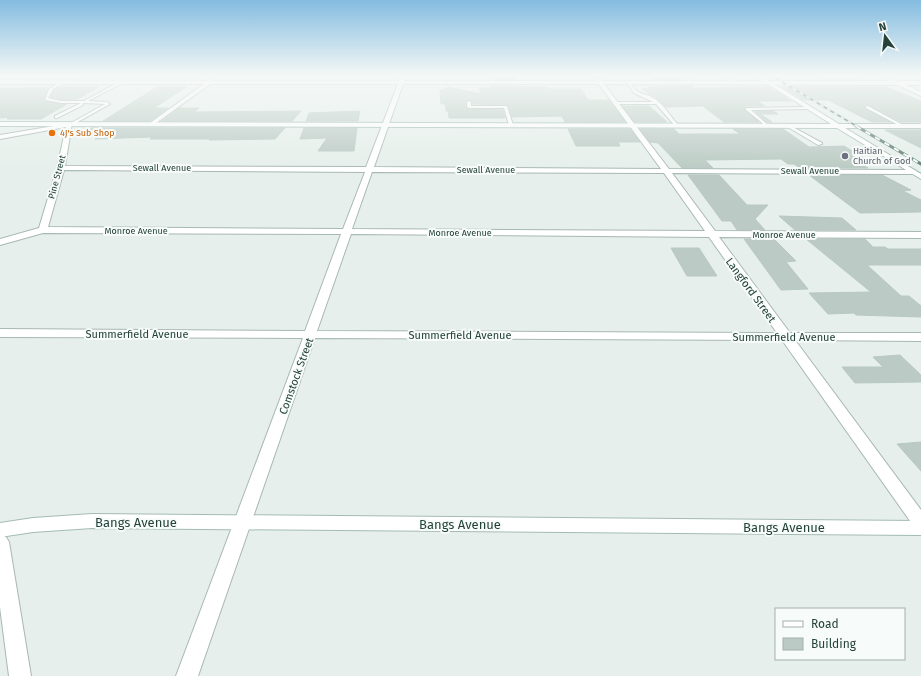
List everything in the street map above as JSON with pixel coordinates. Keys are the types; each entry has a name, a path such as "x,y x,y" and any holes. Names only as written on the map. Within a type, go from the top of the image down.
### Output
{"street":[{"path":"152,124 174,108"},
{"name":"Comstock Street","path":"187,676 392,108"},
{"name":"Langford Street","path":"618,108 666,170 785,337 921,523"},
{"path":"808,108 921,177"},
{"path":"0,124 921,126"},
{"path":"0,137 71,124"},
{"name":"Pine Street","path":"43,230 61,168 71,124"},
{"name":"Sewall Avenue","path":"61,168 912,172"},
{"name":"Monroe Avenue","path":"0,242 43,230 347,233 921,235"},
{"name":"Summerfield Avenue","path":"0,333 921,337"},
{"name":"Bangs Avenue","path":"0,530 33,525 92,521 921,528"},
{"path":"0,542 20,676"}],"lane":[{"path":"56,117 74,108"},
{"path":"71,124 101,108"},
{"path":"506,108 511,125"},
{"path":"661,108 678,126"},
{"path":"767,126 747,109 808,108"},
{"path":"868,108 903,126"},
{"path":"789,126 820,144"}],"building":[{"path":"0,108 61,108 41,119 7,119 11,117 0,118"},
{"path":"124,108 168,108 150,121 103,121"},
{"path":"179,108 199,108 194,112 301,111 292,121 162,121"},
{"path":"446,108 503,110 505,118 449,118 448,111 446,111"},
{"path":"509,108 614,108 625,122 565,122 562,116 512,117"},
{"path":"623,108 651,108 667,122 635,122"},
{"path":"705,108 745,108 759,122 724,122"},
{"path":"843,108 865,108 890,122 872,122"},
{"path":"873,108 921,108 921,122 902,122"},
{"path":"360,111 358,121 306,121 309,113"},
{"path":"755,111 773,111 778,114 760,114 772,122 767,122"},
{"path":"92,128 285,128 275,139 209,140 210,139 150,139 152,137 95,139 109,130 83,133"},
{"path":"304,128 357,128 354,151 318,151 327,138 300,139"},
{"path":"568,129 630,129 640,142 618,142 620,146 576,146"},
{"path":"640,129 674,129 679,134 740,134 733,129 783,129 809,147 844,146 872,163 859,163 868,168 800,168 794,164 788,164 781,159 705,160 713,168 682,168 658,143 650,142"},
{"path":"885,130 921,130 921,148"},
{"path":"688,175 719,175 747,205 768,205 755,219 765,230 737,230 731,221 722,221"},
{"path":"809,175 882,175 911,190 903,191 921,200 921,212 860,213"},
{"path":"779,216 842,218 856,230 795,230"},
{"path":"744,239 774,239 796,261 786,262 808,289 781,290"},
{"path":"806,239 865,239 873,247 885,247 888,249 921,249 921,265 867,265 901,296 909,296 921,306 921,317 856,315 854,313 828,314 809,293 871,292"},
{"path":"671,248 699,248 717,276 687,276"},
{"path":"900,355 921,375 921,382 855,383 842,367 883,367 873,357"},
{"path":"921,442 921,471 897,444"}],"railway":[{"path":"825,108 858,127"},
{"path":"856,126 921,164"}],"place":[{"name":"4J's Sub Shop","path":"52,133"},
{"name":"Haitian Church of God","path":"845,156"}]}
